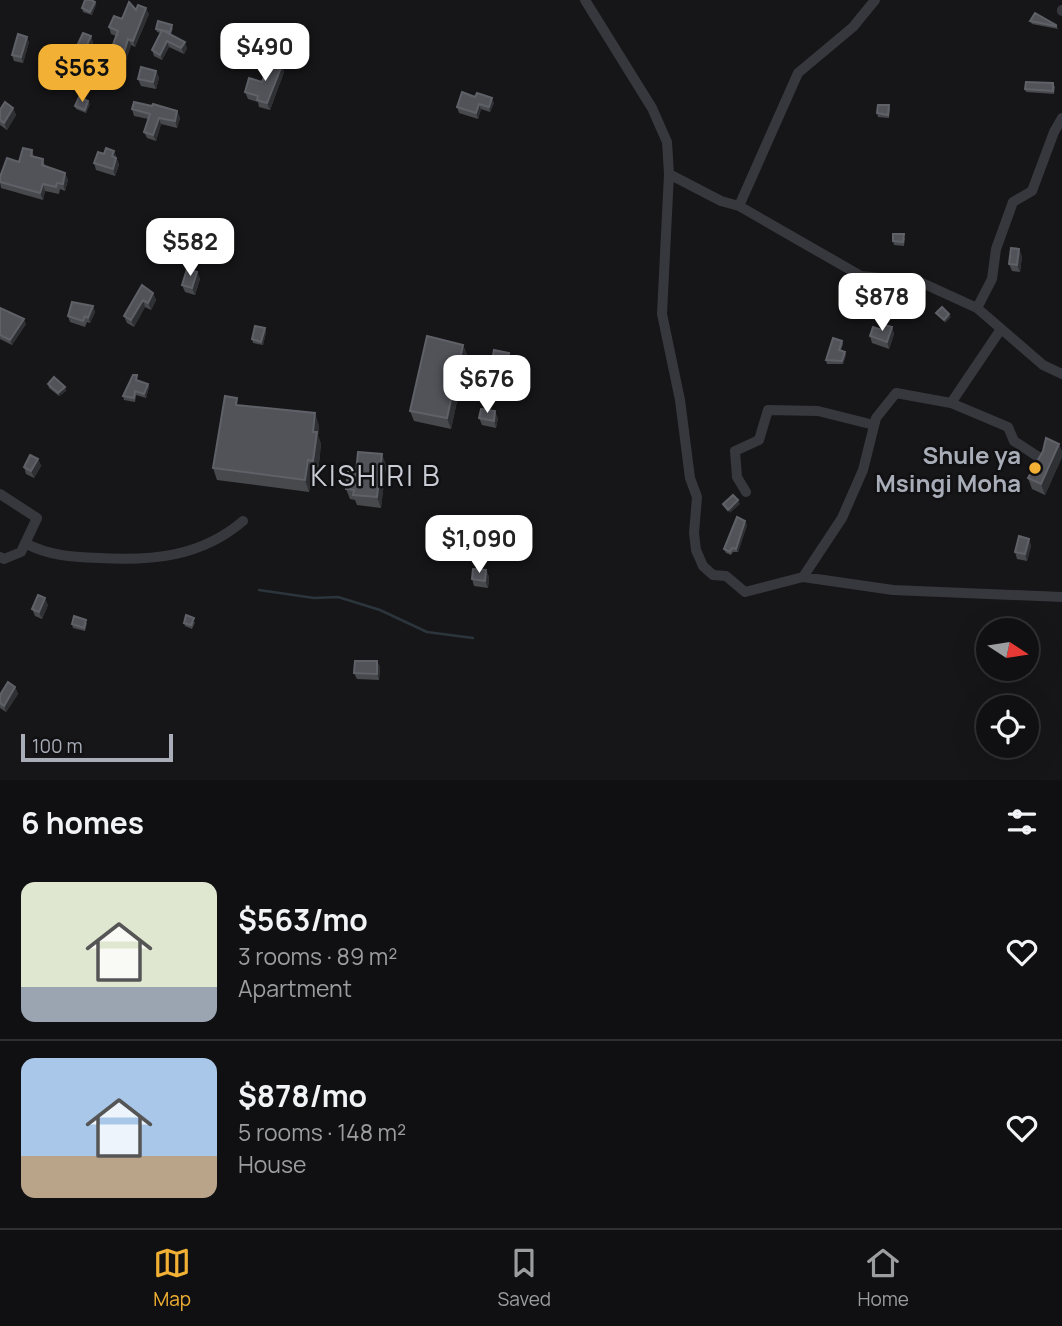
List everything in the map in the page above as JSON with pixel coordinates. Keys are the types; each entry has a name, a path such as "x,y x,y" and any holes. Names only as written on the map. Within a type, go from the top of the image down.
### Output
{"street":[{"path":"585,0 652,108 667,142 669,174 662,314 680,400 690,478 697,497 696,550 703,566 713,575 726,576 745,593 803,577 893,590 1062,597"},
{"path":"739,206 798,73 853,27 875,0"},
{"path":"977,308 992,279 996,249 1013,202 1032,191 1062,118"},
{"path":"669,174 721,201 739,206 861,275 920,282 977,308 1043,365 1062,374"},
{"path":"951,403 1001,329"},
{"path":"803,577 842,518 863,471 876,418 896,393 951,403 1008,427 1014,441 1040,458"},
{"path":"746,492 737,477 735,451 759,440 768,410 818,411 874,425"},
{"path":"0,494 37,518 21,552 4,559 0,557"},
{"path":"25,543 43,553 155,559 205,546 243,521"}],"building":[{"path":"85,0 95,2 90,12 82,8"},
{"path":"129,2 136,10 138,5 146,8 133,41 128,39 118,72 105,66 118,31 109,27 114,16 122,19"},
{"path":"1035,13 1056,25 1056,26 1030,21"},
{"path":"158,21 172,25 170,32 156,29"},
{"path":"162,30 185,42 181,48 167,41 160,55 152,50"},
{"path":"83,33 91,36 85,49 77,46"},
{"path":"18,34 27,37 21,57 12,55"},
{"path":"64,51 73,55 71,61 79,64 74,75 52,68 58,53 62,54"},
{"path":"270,61 282,65 267,103 257,100 258,96 245,92 249,78 262,82"},
{"path":"141,67 156,71 153,82 138,79"},
{"path":"1026,82 1053,83 1053,91 1025,89"},
{"path":"462,92 475,97 477,93 492,98 489,107 479,104 476,113 457,107"},
{"path":"79,97 88,101 85,110 75,106"},
{"path":"5,102 13,108 4,123 0,120 0,110"},
{"path":"134,102 177,111 175,121 159,118 153,135 144,132 150,114 132,109"},
{"path":"878,105 889,105 888,115 877,113"},
{"path":"23,148 32,150 31,156 43,159 42,165 65,173 63,184 57,183 56,187 43,184 40,193 0,182 7,158 19,162"},
{"path":"106,148 114,151 112,156 116,158 113,169 94,163 98,152 104,154"},
{"path":"893,234 904,234 903,242 893,241"},
{"path":"1011,248 1019,249 1017,265 1009,264"},
{"path":"187,269 197,272 192,288 182,285"},
{"path":"142,285 153,293 148,303 143,300 131,320 124,316"},
{"path":"72,302 93,306 88,318 85,316 83,321 68,316"},
{"path":"942,307 949,314 944,320 936,313"},
{"path":"0,308 24,319 10,340 0,335"},
{"path":"884,325 892,327 887,342 870,336 873,327 882,330"},
{"path":"255,326 265,328 261,342 252,339"},
{"path":"427,336 463,345 447,418 410,411"},
{"path":"833,338 842,341 839,350 845,352 842,361 826,360"},
{"path":"494,350 509,353 507,363 501,362 499,374 490,372"},
{"path":"133,375 137,375 136,380 148,384 144,394 135,391 134,398 123,396"},
{"path":"54,377 65,387 58,393 48,384"},
{"path":"225,396 237,398 236,405 315,413 313,432 317,432 313,461 308,460 305,480 213,468"},
{"path":"481,409 495,411 494,421 479,418"},
{"path":"1046,438 1059,444 1041,484 1028,478 1043,451"},
{"path":"358,452 382,454 377,497 353,495 354,490 346,489 348,472 356,473"},
{"path":"30,455 38,459 31,471 24,467"},
{"path":"733,495 738,500 728,510 723,504"},
{"path":"737,517 745,521 736,549 732,548 730,552 724,549"},
{"path":"1019,536 1029,539 1025,554 1015,552"},
{"path":"473,569 486,570 485,581 472,579"},
{"path":"38,595 45,598 39,612 32,609"},
{"path":"186,615 194,618 191,625 184,623"},
{"path":"74,616 86,620 84,628 72,624"},
{"path":"355,661 377,661 377,674 354,673"},
{"path":"8,682 15,687 4,706 0,703 0,695"}],"waterway":[{"path":"259,590 314,598 338,597 380,610 427,632 473,638"}],"place":[{"name":"Shule ya Msingi Moha","path":"1035,468"}],"district":[{"name":"KISHIRI B","path":"376,475"}]}
